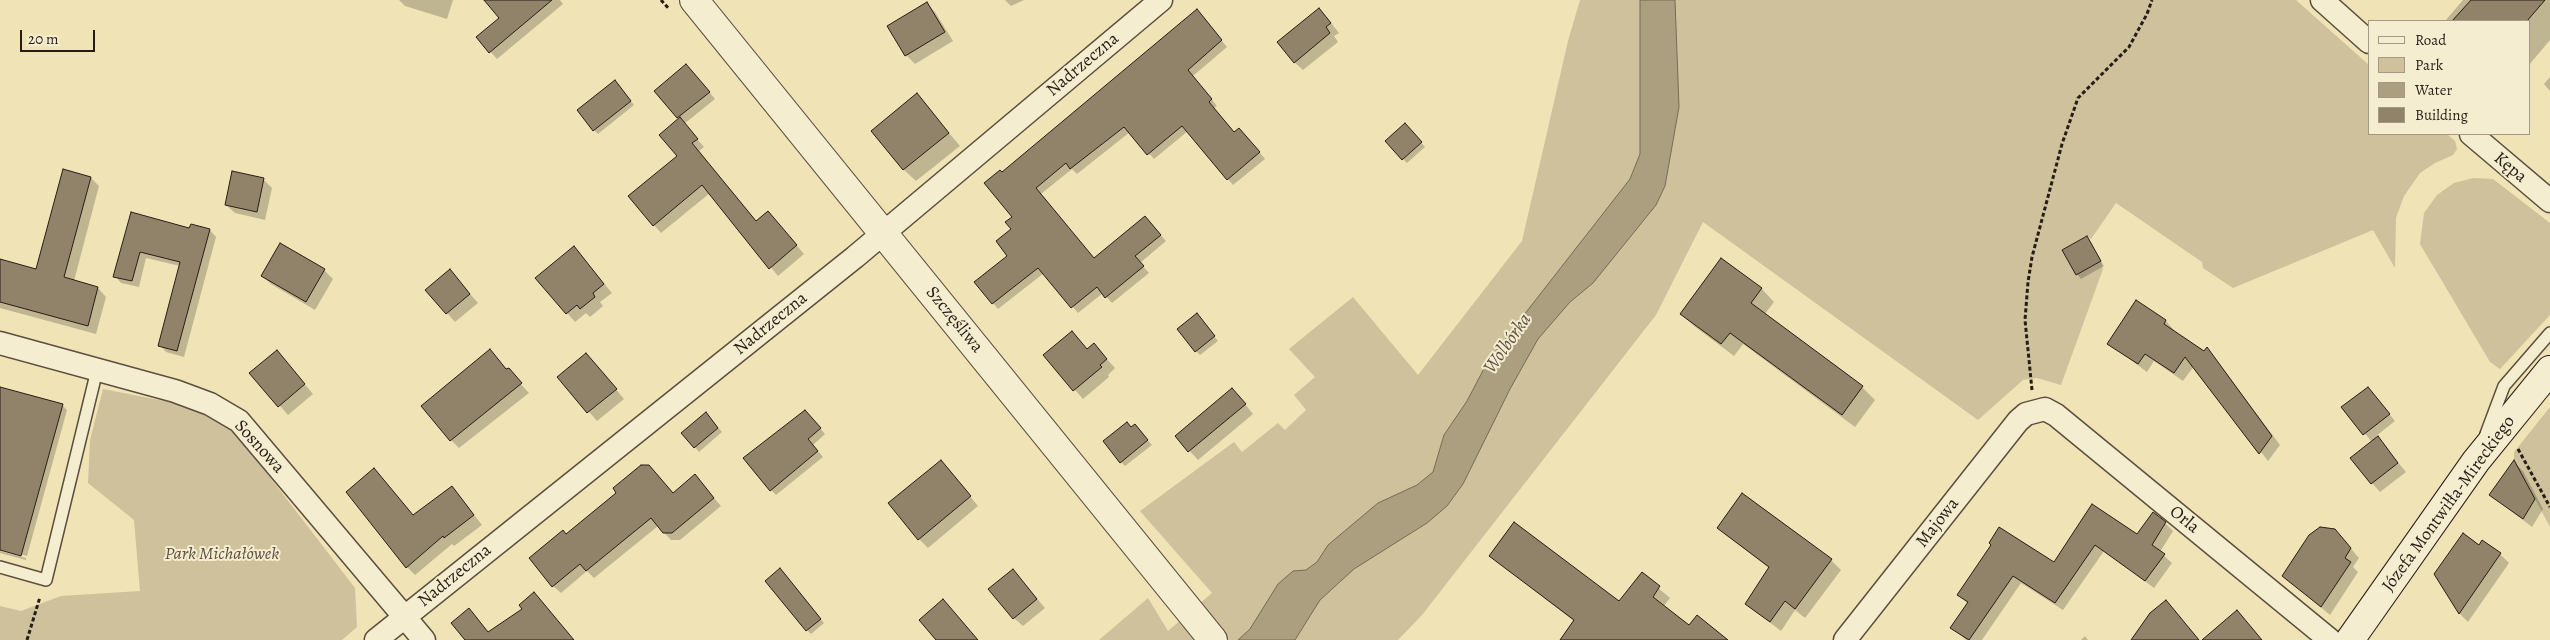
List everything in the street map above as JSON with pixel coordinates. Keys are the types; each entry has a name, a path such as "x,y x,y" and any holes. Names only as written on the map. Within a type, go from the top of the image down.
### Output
{"street":[{"name":"Nadrzeczna","path":"376,640 884,233 1161,0"},
{"path":"2322,0 2368,41"},
{"name":"Szczęśliwa","path":"684,8 884,233 1213,640"},
{"name":"Kępa","path":"2472,135 2550,201"},
{"name":"Sosnowa","path":"0,343 175,391 210,404 239,421 424,640"},
{"name":"Józefa Montwiłła-Mireckiego","path":"2350,640 2476,461 2550,370"},
{"name":"Orla","path":"2035,410 2045,409 2056,414 2330,640"},
{"name":"Majowa","path":"1845,640 2018,421 2026,414 2035,410"}],"lane":[{"path":"2476,461 2504,386 2550,334"},
{"path":"0,567 46,580 98,370"}],"path":[{"path":"661,0 684,8"},
{"path":"2035,410 2025,320 2028,282 2032,257 2062,144 2078,98 2129,47 2147,14 2152,0"},
{"path":"2514,442 2550,507"},
{"path":"27,640 46,580"}],"green space":[{"path":"1580,0 2296,0 2368,64 2368,135 2448,135 2455,141 2457,149 2453,155 2435,163 2420,173 2404,196 2396,218 2395,268 2373,230 2233,288 2203,268 2202,262 2116,203 2091,239 2087,236 2062,250 2076,275 2101,261 2103,269 2061,385 2037,378 2023,380 1978,420 1703,222 1656,315 1422,615 1398,640 1099,640 1148,598 1168,631 1212,593 1140,511 1234,442 1242,452 1278,423 1285,430 1306,410 1294,395 1315,377 1289,349 1353,297 1418,375 1522,241 1568,41"},
{"path":"2473,178 2493,179 2550,223 2550,315 2500,369 2490,362 2420,244 2424,213 2437,195 2454,183"},
{"name":"Park Michałówek","path":"103,389 185,405 225,423 236,433 355,588 357,627 342,640 0,640 0,606 21,611 61,596 140,591 134,520 88,483 90,440"},
{"path":"2550,407 2550,527 2514,460 2514,452"}],"water":[{"name":"Wolbórka","path":"1640,0 1675,0 1679,107 1665,186 1656,205 1593,283 1570,302 1538,339 1510,389 1463,484 1447,506 1427,523 1354,569 1320,600 1295,640 1238,640 1250,629 1278,584 1293,571 1306,570 1317,562 1328,545 1378,503 1417,485 1433,472 1444,435 1467,401 1488,361 1630,179 1640,154"}],"building":[{"path":"484,0 552,0 489,53 476,37 499,18"},
{"path":"2471,0 2545,0 2528,20 2453,20"},
{"path":"927,2 945,32 905,56 887,26"},
{"path":"1319,8 1331,23 1326,27 1330,33 1294,63 1277,42"},
{"path":"1197,9 1222,40 1188,70 1212,99 1209,102 1234,132 1239,128 1260,152 1227,180 1182,126 1147,155 1124,127 1070,169 1066,163 1036,188 1094,258 1145,216 1161,235 1135,256 1144,266 1105,298 1097,287 1071,308 1038,268 992,304 974,282 1007,256 996,241 1011,229 1005,222 1012,217 984,183 1000,170 1002,172"},
{"path":"686,64 710,92 677,118 654,91"},
{"path":"615,80 631,101 593,131 577,110"},
{"path":"917,93 949,133 903,170 871,131"},
{"path":"680,117 698,139 692,143 756,221 768,211 797,245 769,269 702,185 653,226 628,196 677,156 659,135"},
{"path":"1405,123 1422,142 1402,160 1385,141"},
{"path":"63,169 91,177 64,277 98,287 88,326 0,302 0,259 36,269"},
{"path":"232,171 264,178 257,212 225,205"},
{"path":"131,212 189,228 191,224 210,229 177,351 158,346 180,262 140,252 132,281 113,277"},
{"path":"2087,236 2101,261 2076,275 2062,250"},
{"path":"280,243 325,269 306,302 261,276"},
{"path":"574,246 604,284 593,293 595,297 580,309 577,305 566,314 535,278"},
{"path":"1721,258 1762,288 1751,303 1863,386 1842,415 1730,333 1721,344 1680,314"},
{"path":"450,269 470,294 446,314 425,290"},
{"path":"2136,300 2166,320 2164,324 2204,351 2207,347 2272,436 2259,454 2185,357 2174,373 2145,354 2138,364 2107,344"},
{"path":"1197,313 1215,336 1195,352 1177,329"},
{"path":"1072,331 1087,349 1094,343 1107,359 1100,365 1102,367 1073,391 1043,355"},
{"path":"490,349 506,369 509,368 522,383 450,441 421,406"},
{"path":"277,350 305,384 278,407 249,373"},
{"path":"586,353 617,389 587,413 557,377"},
{"path":"0,387 63,404 21,556 0,550"},
{"path":"2368,387 2390,414 2363,435 2341,407"},
{"path":"1232,388 1246,404 1188,452 1175,436"},
{"path":"805,410 821,428 808,439 818,451 770,491 743,458"},
{"path":"706,412 718,428 694,448 681,433"},
{"path":"1127,422 1131,427 1135,424 1148,440 1120,463 1103,441"},
{"path":"2378,436 2398,463 2371,484 2350,458"},
{"path":"941,460 971,496 918,540 888,503"},
{"path":"2514,460 2535,499 2523,519 2489,495"},
{"path":"641,465 649,465 673,493 695,474 714,498 672,533 663,533 651,518 586,571 580,564 552,587 529,558 563,530 566,534 616,493 613,488"},
{"path":"374,468 413,515 452,486 474,515 444,538 443,536 406,568 346,492"},
{"path":"1742,493 1832,559 1795,609 1785,601 1770,622 1745,604 1769,567 1717,528"},
{"path":"2092,504 2137,534 2153,512 2166,522 2152,545 2165,554 2145,581 2095,545 2055,603 2013,576 1969,640 1950,628 1968,602 1957,595 1991,545 1989,543 1999,527 2054,562"},
{"path":"1514,522 1619,601 1642,572 1660,586 1653,597 1689,625 1697,615 1728,640 1560,640 1574,620 1489,556"},
{"path":"2320,527 2335,529 2351,548 2345,558 2351,562 2321,607 2282,576 2309,535"},
{"path":"2463,533 2479,545 2482,540 2501,553 2459,614 2434,574"},
{"path":"780,568 821,619 806,631 765,581"},
{"path":"1013,569 1037,599 1013,619 988,589"},
{"path":"534,592 574,640 465,640 451,623 469,608 488,632 522,609 519,605"},
{"path":"943,599 978,640 936,640 919,620"},
{"path":"2166,600 2199,640 2131,640 2150,613"},
{"path":"2237,610 2262,640 2202,640"}]}
